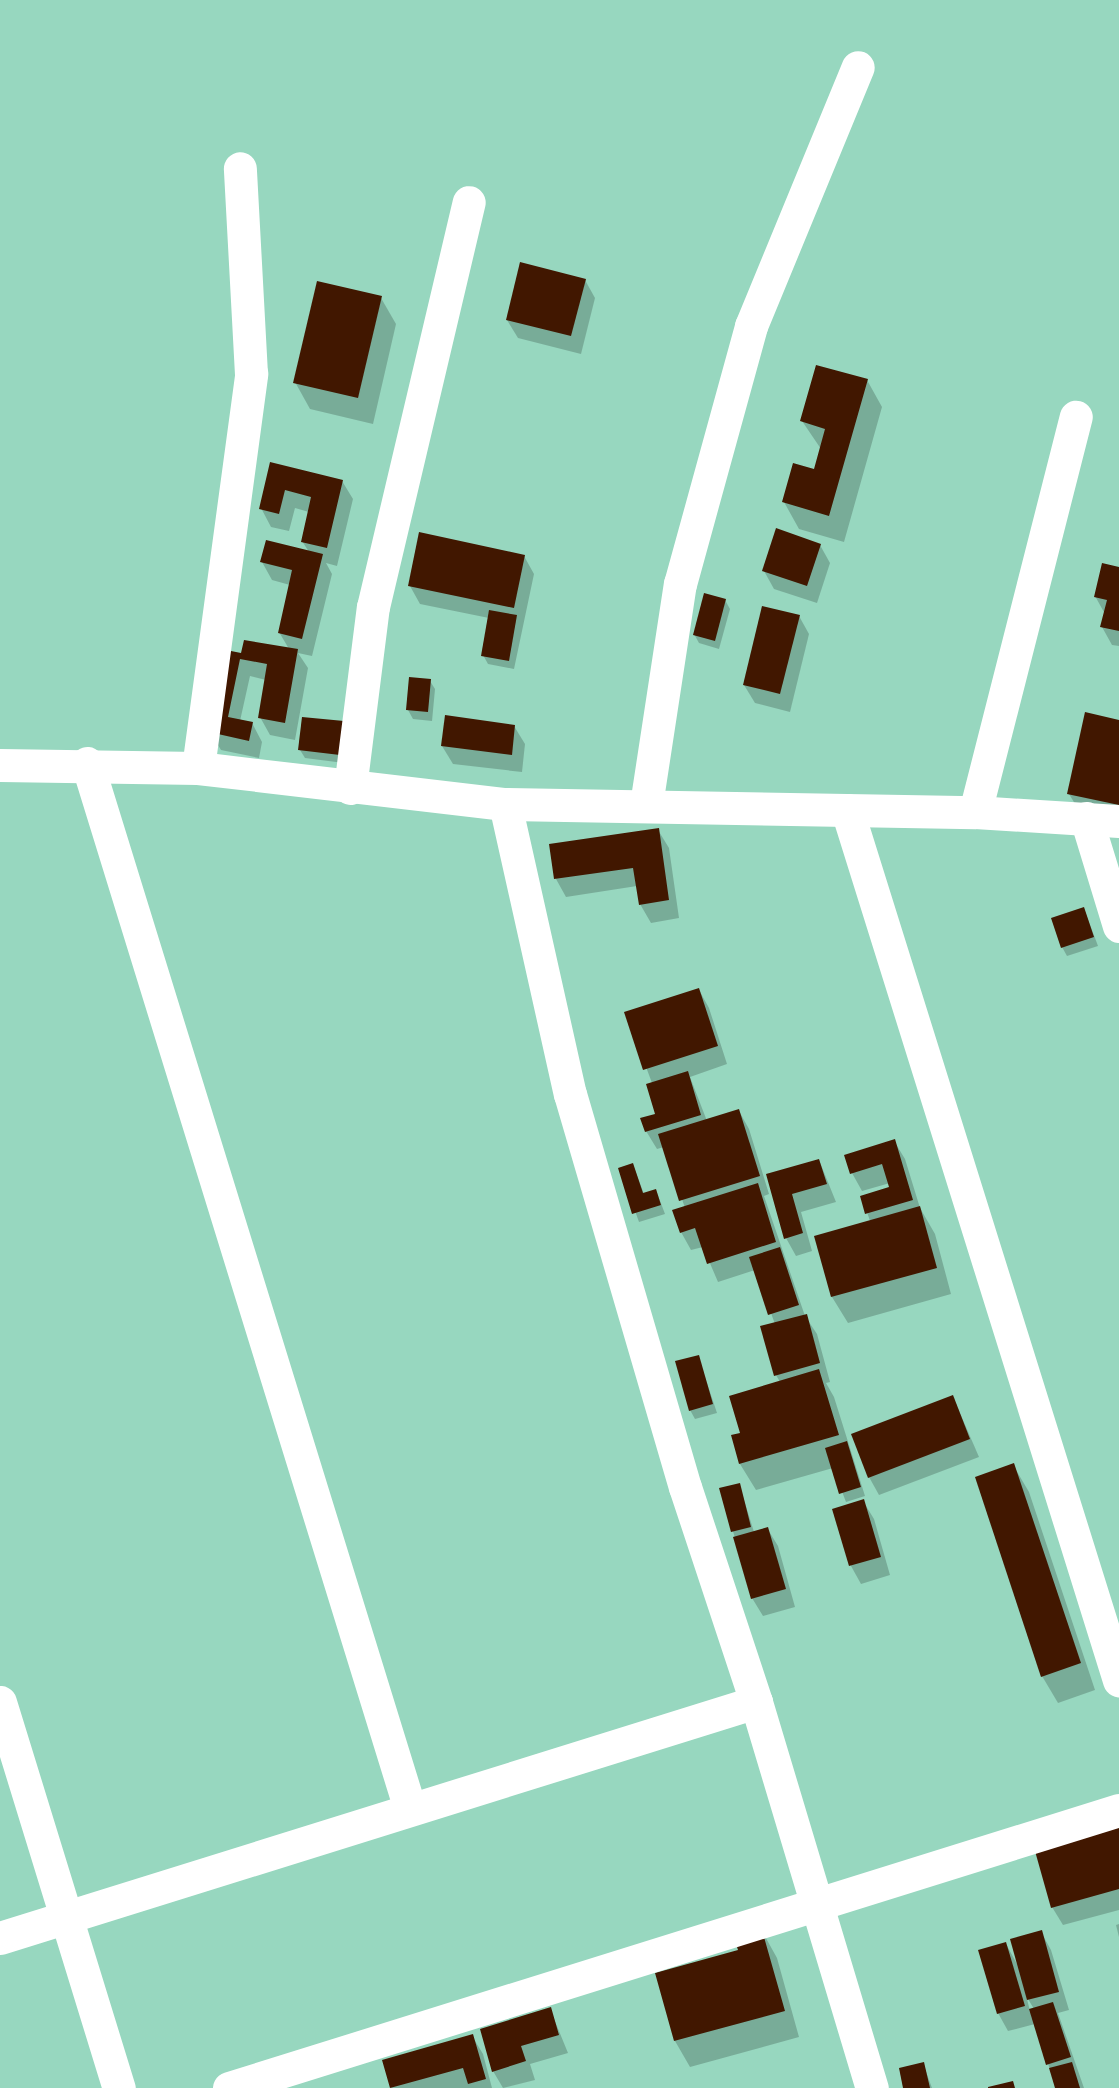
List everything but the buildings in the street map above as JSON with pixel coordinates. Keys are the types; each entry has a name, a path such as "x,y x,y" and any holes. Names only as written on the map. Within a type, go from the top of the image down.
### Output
{"street":[{"path":"646,805 680,584 751,326 858,67"},
{"path":"198,768 251,374 240,168"},
{"path":"350,788 373,607 469,202"},
{"path":"975,812 1076,417"},
{"path":"87,763 410,1809"},
{"path":"0,765 87,763 198,768 350,788 505,804 975,812 1119,821"},
{"path":"505,804 570,1094 685,1487 756,1702 815,1905 872,2088"},
{"path":"847,810 1119,1680"},
{"path":"1086,818 1119,926"},
{"path":"0,1702 118,2088"},
{"path":"0,1938 756,1702"},
{"path":"229,2088 1119,1810"}]}
